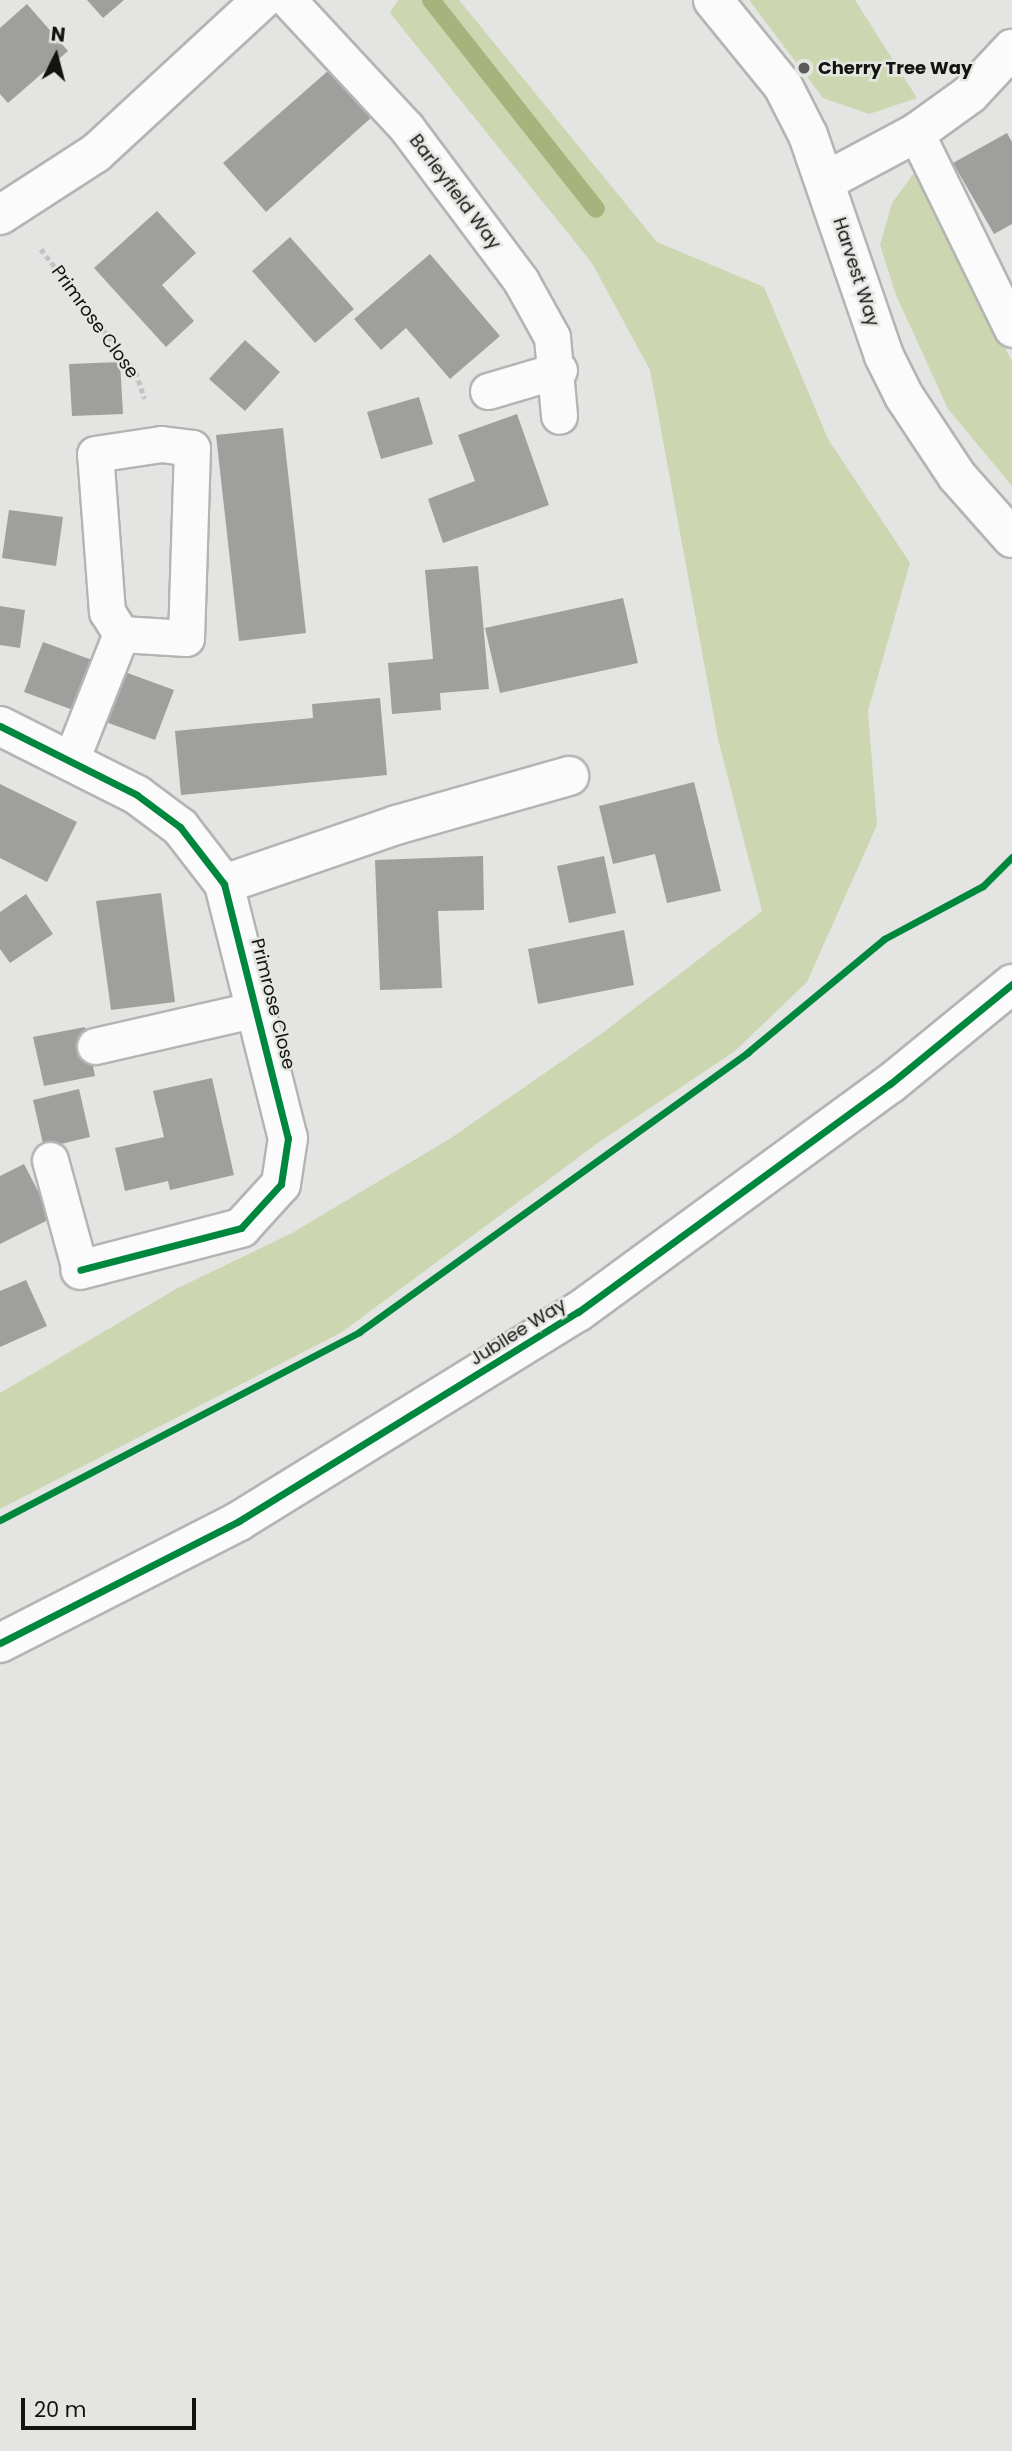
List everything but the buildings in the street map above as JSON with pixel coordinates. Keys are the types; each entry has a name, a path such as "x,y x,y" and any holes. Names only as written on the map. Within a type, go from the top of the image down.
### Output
{"street":[{"path":"5,213 96,153 262,0"},
{"name":"Harvest Way","path":"713,0 783,86 826,181 884,356 904,396 957,476 1012,538"},
{"path":"826,181 916,133 970,94 1012,49"},
{"name":"Primrose Close","path":"0,726 137,795 180,827 224,884 288,1138 281,1184 242,1228 80,1270"},
{"path":"224,884 396,825 569,776"},
{"name":"Jubilee Way","path":"0,1643 239,1521 578,1312 890,1084 1012,984"}],"lane":[{"name":"Barleyfield Way","path":"288,0 406,127 463,199 521,281 552,337 559,370 559,416"},
{"path":"916,133 1012,329"},
{"path":"488,391 559,370"},
{"path":"161,444 192,448 186,638 121,634 107,612 95,454 161,444"},
{"path":"71,760 121,634"},
{"path":"95,1046 257,1009"},
{"path":"50,1160 80,1270"}],"green space":[{"path":"398,0 459,0 657,242 764,287 828,439 910,563 868,711 877,825 807,982 735,1051 602,1140 342,1332 0,1509 0,1393 176,1289 292,1233 451,1138 601,1034 762,911 718,739 650,370 592,263 390,13"},
{"path":"749,0 855,0 917,98 869,114 823,98"},
{"path":"914,173 1012,361 1012,486 948,409 896,295 880,245 892,203"}],"waterway":[{"path":"431,0 596,209"}],"cycle path":[{"path":"0,726 137,795 180,827 224,884 288,1138 281,1184 241,1228 80,1270"},
{"path":"0,1520 359,1332 748,1052 884,939 983,886 1012,857"},
{"path":"0,1643 239,1521 578,1312 890,1084 1012,984"}],"place":[{"name":"Cherry Tree Way","path":"804,68"}]}
